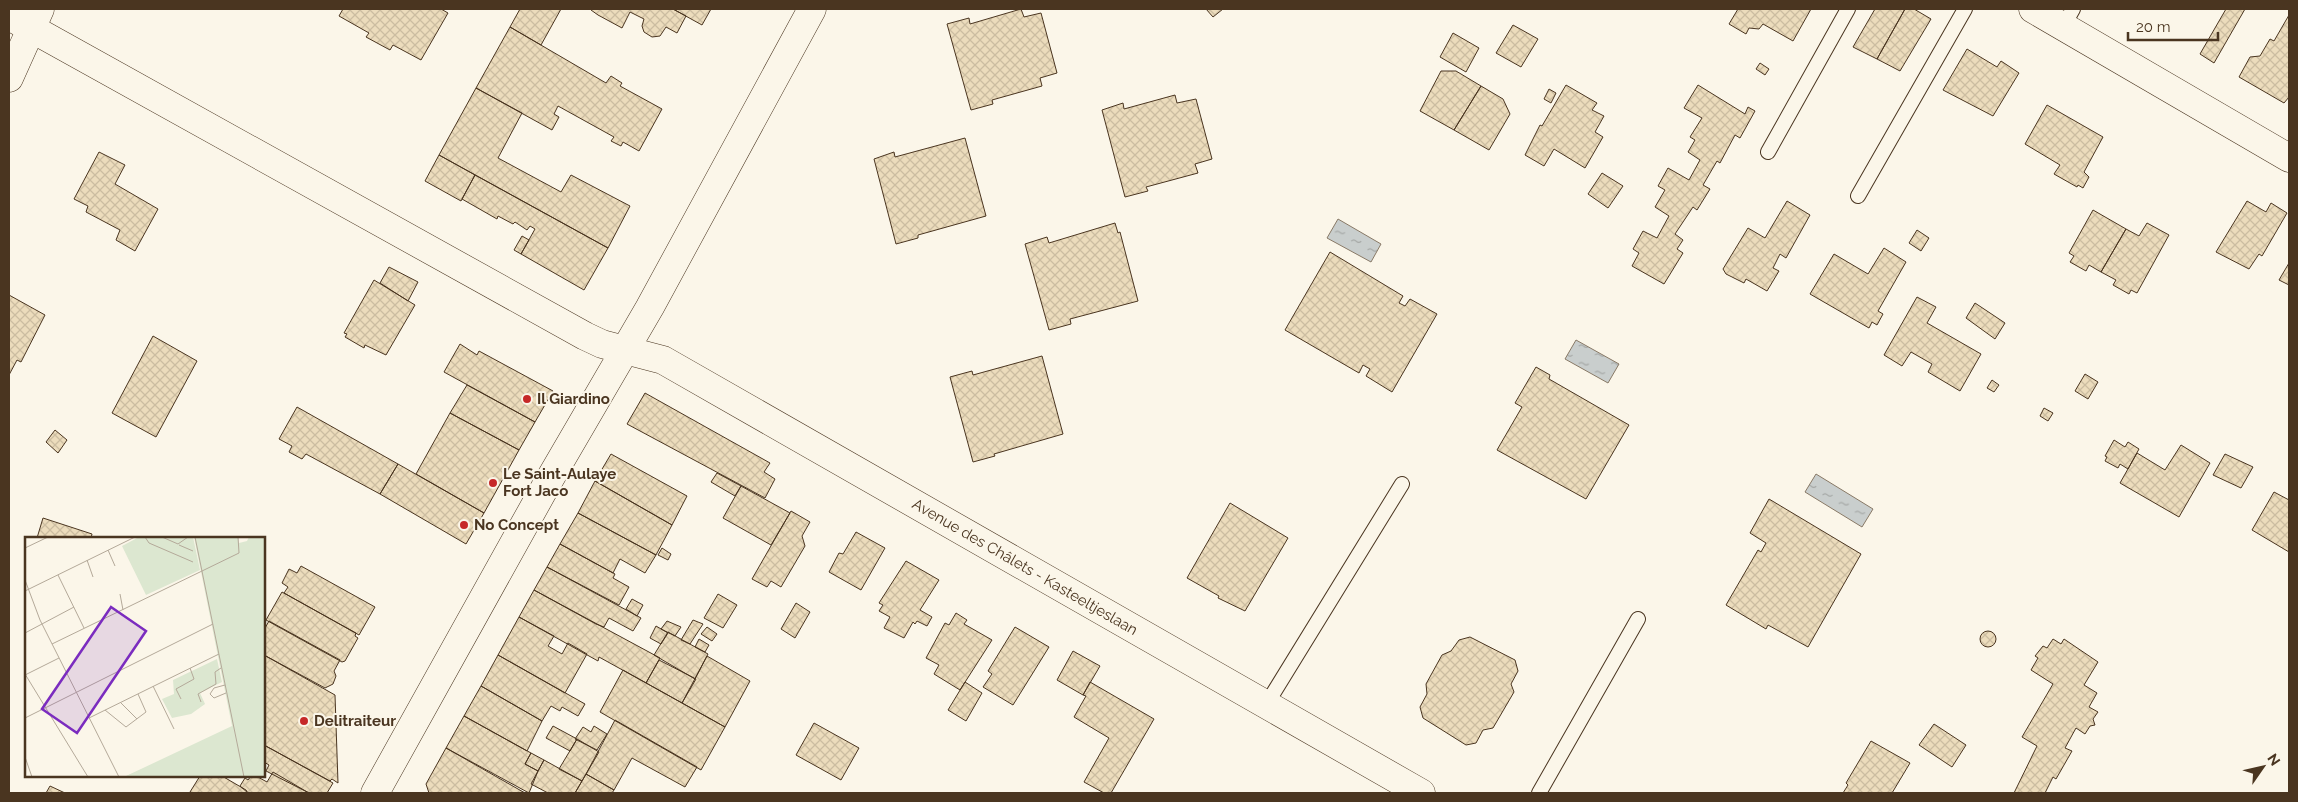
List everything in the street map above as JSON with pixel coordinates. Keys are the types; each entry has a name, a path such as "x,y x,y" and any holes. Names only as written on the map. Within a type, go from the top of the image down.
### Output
{"street":[{"path":"375,793 548,482 625,350 812,9"},
{"path":"2033,9 2068,17 2289,158"},
{"path":"9,78 26,18"},
{"name":"Avenue des Châlets - Kasteeltjeslaan","path":"26,18 585,336 602,344 663,360 1421,793"}],"lane":[{"path":"1768,152 1848,9"},
{"path":"1858,196 1965,9"},
{"path":"1266,705 1402,484"},
{"path":"1539,793 1638,619"}],"water":[{"path":"1338,219 1381,244 1371,262 1327,238"},
{"path":"1576,340 1619,364 1608,383 1565,359"},
{"path":"1816,474 1873,509 1862,527 1805,492"}],"building":[{"path":"343,9 441,9 448,13 421,60 393,45 390,50 366,37 369,33 339,16"},
{"path":"520,9 561,9 541,45 510,27"},
{"path":"592,9 673,9 686,16 677,33 666,27 660,36 652,37 644,32 642,26 644,19 630,12 622,28 598,15"},
{"path":"673,9 711,9 702,25"},
{"path":"1021,9 1024,17 1041,13 1057,73 1040,78 1042,86 992,100 993,104 971,110 947,24 969,18 970,24"},
{"path":"1206,9 1223,9 1213,17"},
{"path":"1738,9 1811,9 1793,41 1763,24 1759,29 1749,28 1746,34 1729,24"},
{"path":"1875,9 1905,9 1877,59 1853,47"},
{"path":"1905,9 1914,9 1931,19 1900,71 1877,59"},
{"path":"2226,9 2245,9 2214,63 2200,54"},
{"path":"2289,15 2289,97 2284,103 2239,77 2250,57 2260,56 2270,39 2274,41"},
{"path":"1513,25 1538,39 1521,67 1496,53"},
{"path":"510,27 606,83 611,76 622,83 620,86 662,109 639,151 623,142 621,146 611,141 614,137 558,106 554,114 559,117 552,130 476,88"},
{"path":"1453,33 1479,48 1466,72 1440,57"},
{"path":"1967,49 1997,67 2001,61 2019,73 1993,116 1943,90"},
{"path":"1760,63 1769,69 1765,75 1756,69"},
{"path":"1441,71 1456,71 1481,86 1454,130 1420,111"},
{"path":"1566,85 1597,103 1592,110 1604,116 1595,132 1603,137 1585,168 1554,149 1544,166 1525,155 1540,125 1542,126"},
{"path":"1698,85 1745,114 1748,107 1755,111 1740,138 1735,135 1720,163 1717,161 1703,185 1710,189 1697,210 1693,207 1675,234 1683,240 1677,249 1683,253 1664,284 1632,266 1639,253 1633,249 1643,231 1657,238 1669,216 1655,207 1665,190 1658,186 1668,168 1689,180 1700,160 1688,152 1695,140 1690,137 1702,118 1684,108"},
{"path":"1481,86 1503,99 1510,114 1489,150 1454,130"},
{"path":"476,88 522,113 498,158 561,192 571,175 630,206 608,248 439,155"},
{"path":"1549,89 1556,93 1551,103 1544,99"},
{"path":"1175,95 1177,103 1196,99 1212,159 1195,164 1198,173 1146,187 1148,191 1125,197 1102,110 1123,103 1124,109"},
{"path":"2047,105 2103,137 2084,172 2089,177 2083,188 2078,185 2077,187 2054,174 2060,165 2025,144"},
{"path":"965,138 986,216 918,235 918,238 896,244 874,159 894,152 895,157"},
{"path":"99,152 125,165 115,184 158,209 135,251 116,240 120,230 86,212 88,206 74,199"},
{"path":"439,155 475,175 461,201 425,181"},
{"path":"1602,173 1623,186 1608,208 1588,194"},
{"path":"475,175 608,248 584,290 521,254 535,229 530,226 527,230 515,222 513,224 498,216 497,219 462,199"},
{"path":"1787,201 1810,215 1786,258 1780,254 1773,268 1779,271 1767,291 1746,279 1744,283 1726,274 1723,269 1748,228 1765,238"},
{"path":"2247,201 2266,212 2271,203 2287,213 2262,256 2259,254 2249,269 2216,252"},
{"path":"2093,210 2126,229 2101,272 2089,265 2086,271 2070,262 2074,256 2069,253"},
{"path":"1115,223 1118,233 1120,232 1138,301 1070,319 1071,324 1049,330 1025,244 1047,237 1049,243"},
{"path":"2147,223 2169,235 2137,293 2131,290 2129,294 2113,285 2116,280 2101,272 2126,229 2139,236"},
{"path":"1917,230 1929,238 1921,251 1909,243"},
{"path":"522,236 529,240 521,254 514,250"},
{"path":"1884,248 1906,262 1878,311 1883,314 1877,325 1872,322 1869,328 1810,294 1834,254 1868,274"},
{"path":"1330,252 1403,296 1399,303 1405,306 1410,299 1437,314 1392,392 1366,376 1370,369 1363,365 1359,373 1285,330"},
{"path":"2289,263 2289,285 2279,280"},
{"path":"389,267 418,282 408,301 380,283"},
{"path":"374,280 415,305 386,355 365,345 364,348 345,337 347,334 344,333"},
{"path":"9,295 45,315 21,362 17,360 9,375"},
{"path":"1917,297 1936,307 1927,323 1981,354 1960,391 1928,372 1932,364 1911,352 1902,366 1884,355"},
{"path":"1975,303 2005,323 1995,339 1966,318"},
{"path":"153,336 197,361 156,437 112,413"},
{"path":"460,344 477,355 479,351 553,391 535,422 444,372"},
{"path":"1042,356 1063,434 973,462 950,377 972,371 973,375"},
{"path":"1536,367 1550,375 1549,379 1629,425 1586,499 1497,450 1522,407 1515,403"},
{"path":"2085,374 2098,382 2088,399 2075,391"},
{"path":"1992,380 1999,385 1994,392 1987,388"},
{"path":"467,385 535,422 519,450 450,413"},
{"path":"645,393 770,463 764,472 775,479 765,498 627,424"},
{"path":"297,407 398,464 380,494 306,454 302,459 289,452 292,446 279,439"},
{"path":"2044,408 2053,413 2048,421 2040,416"},
{"path":"450,413 519,450 484,513 416,474"},
{"path":"55,430 67,440 58,453 46,442"},
{"path":"2114,440 2125,447 2128,442 2139,449 2128,469 2120,464 2118,468 2105,461 2107,457 2105,456"},
{"path":"2181,445 2210,463 2179,517 2120,483 2137,453 2165,470"},
{"path":"611,454 687,496 672,525 595,481"},
{"path":"2225,454 2253,467 2241,488 2213,475"},
{"path":"398,464 484,513 466,544 380,494"},
{"path":"717,473 741,486 735,496 711,482"},
{"path":"595,481 672,525 656,555 578,513"},
{"path":"741,486 790,513 771,545 723,518"},
{"path":"2274,492 2289,500 2289,552 2252,530"},
{"path":"1769,499 1861,554 1808,647 1768,625 1766,629 1726,605 1758,550 1761,552 1766,543 1750,533"},
{"path":"1230,503 1288,538 1245,611 1218,598 1219,596 1187,578"},
{"path":"791,511 810,522 802,536 805,546 781,587 771,581 767,587 752,579"},
{"path":"578,513 656,555 645,573 620,559 613,573 560,544"},
{"path":"43,518 92,534 91,537 37,537"},
{"path":"856,532 885,548 861,590 829,572 839,553 843,554"},
{"path":"560,544 615,574 613,578 629,587 619,605 547,567"},
{"path":"662,548 671,554 668,560 658,555"},
{"path":"906,561 939,580 920,610 932,617 927,626 917,621 915,624 913,622 904,638 884,628 890,617 879,611 883,605 879,603"},
{"path":"301,566 375,607 359,635 284,593 288,587 282,583 289,569 297,573"},
{"path":"547,567 641,618 633,631 609,618 604,627 596,624 534,590"},
{"path":"534,590 660,658 646,683 599,657 598,661 519,617"},
{"path":"282,592 356,633 355,636 358,638 345,661 342,662 266,620"},
{"path":"718,594 737,605 723,628 704,618"},
{"path":"632,599 643,605 637,616 626,609"},
{"path":"796,603 810,612 795,638 781,629"},
{"path":"956,613 967,620 964,624 992,640 960,690 934,674 939,665 926,658 945,623 949,625"},
{"path":"519,617 554,636 548,646 562,654 568,643 587,654 565,693 498,655"},
{"path":"693,620 703,624 690,644 681,640"},
{"path":"269,621 340,660 334,671 336,676 333,684 325,688 265,656 265,628"},
{"path":"667,621 681,627 675,636 661,629"},
{"path":"656,626 668,633 661,644 650,638"},
{"path":"707,627 717,634 712,641 701,634"},
{"path":"1015,627 1049,647 1013,705 983,687 992,674 988,671"},
{"path":"1988,631 1994,633 1996,639 1994,645 1988,647 1982,645 1980,639 1982,633"},
{"path":"668,632 708,654 695,679 654,655"},
{"path":"1470,637 1515,660 1518,671 1511,684 1514,692 1493,728 1483,730 1476,743 1466,745 1423,718 1420,707 1427,694 1426,684 1442,655 1451,651 1459,640"},
{"path":"699,639 709,645 705,652 695,647"},
{"path":"2053,639 2061,644 2064,639 2098,662 2084,685 2097,693 2089,707 2098,712 2093,719 2095,725 2090,726 2085,734 2076,728 2065,748 2072,751 2056,779 2053,777 2045,793 2014,793 2037,746 2022,737 2053,684 2031,670 2038,658 2035,656 2043,646 2047,648"},
{"path":"1073,651 1100,666 1083,695 1057,680"},
{"path":"498,655 585,704 578,716 562,707 560,711 551,706 542,721 481,686"},
{"path":"265,656 335,695 338,783 332,779 330,781 265,746"},
{"path":"707,656 750,681 725,727 682,703"},
{"path":"659,660 696,679 682,703 646,683"},
{"path":"623,670 725,727 701,770 600,712"},
{"path":"965,682 982,693 966,721 948,710"},
{"path":"1090,682 1154,719 1111,793 1104,793 1084,782 1109,738 1074,717 1086,696 1083,695"},
{"path":"481,686 542,721 527,751 464,716"},
{"path":"464,716 531,753 525,764 538,771 529,793 446,748"},
{"path":"615,720 697,767 685,787 632,758 614,790 586,774"},
{"path":"814,723 859,748 841,780 796,755"},
{"path":"1934,724 1966,745 1952,767 1919,745"},
{"path":"553,726 577,739 570,751 546,738"},
{"path":"594,726 607,734 597,750 575,739 583,727 591,732"},
{"path":"577,739 599,752 582,781 559,769"},
{"path":"1871,741 1910,763 1892,793 1843,793 1848,785 1846,783"},
{"path":"265,746 333,783 327,793 309,793 266,771 269,765 265,763"},
{"path":"446,748 525,793 429,793 426,784"},
{"path":"531,753 544,760 538,771 525,764"},
{"path":"544,760 582,781 575,793 548,793 531,784"},
{"path":"273,772 309,793 248,793 240,786 245,778 248,780 250,777 258,777 267,782"},
{"path":"586,774 614,790 612,793 575,793"},
{"path":"199,777 224,777 248,793 192,793 190,792"},
{"path":"50,786 65,793 46,793"}],"place":[{"name":"Il Giardino","path":"527,399"},
{"name":"Le Saint-Aulaye Fort Jaco","path":"493,483"},
{"name":"No Concept","path":"464,525"},
{"name":"Delitraiteur","path":"304,721"}]}
